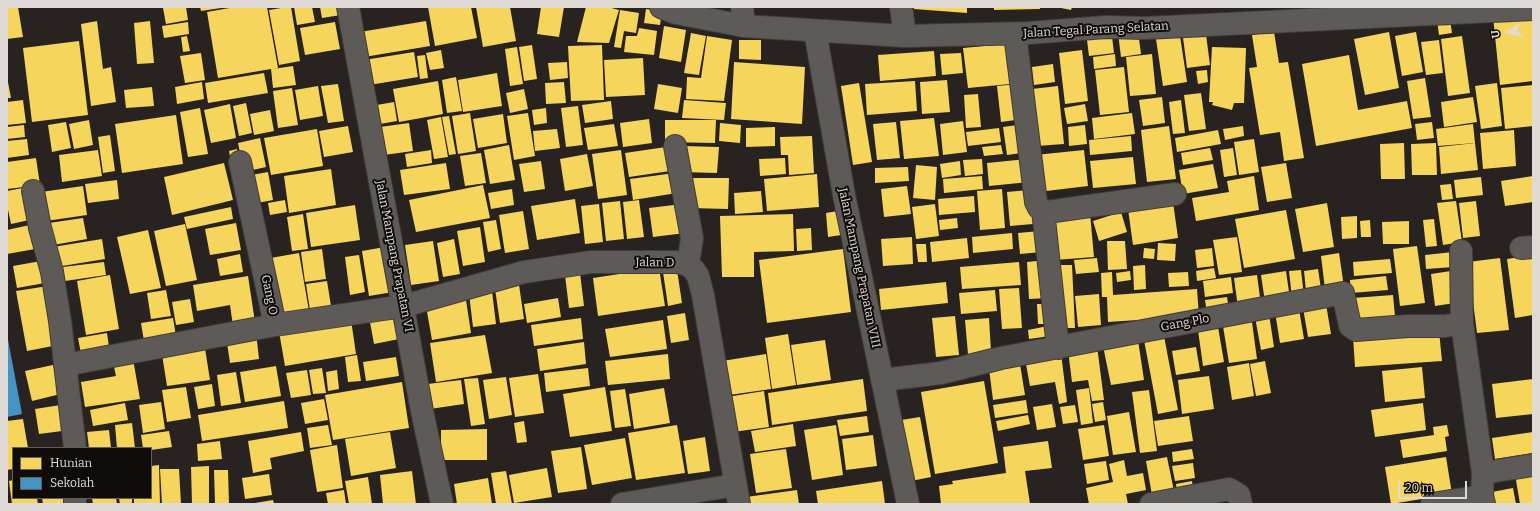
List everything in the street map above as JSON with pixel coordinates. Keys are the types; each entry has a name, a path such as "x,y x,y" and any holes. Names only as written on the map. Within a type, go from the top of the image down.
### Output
{"street":[{"name":"Jalan Mampang Prapatan VI","path":"348,7 422,410 442,504"},
{"name":"Jalan Tegal Parang Selatan","path":"662,7 676,14 743,16 815,31 905,36 1015,34 1106,27 1145,28 1276,14 1415,10 1533,9"},
{"path":"900,7 905,36"},
{"name":"Jalan Mampang Prapatan VIII","path":"815,31 844,195 908,504"},
{"path":"1015,34 1036,202 1040,208 1047,212 1175,194"},
{"path":"675,146 692,238 688,265"},
{"name":"Gang O","path":"240,162 275,324 404,306"},
{"path":"33,191 40,228 53,279 75,447"},
{"path":"1043,210 1058,348"},
{"path":"1432,504 1483,500 1483,473 1462,323 1461,251"},
{"name":"Jalan D","path":"404,306 524,272 591,262 677,262 688,265 698,276 703,295 737,495"},
{"name":"Gang Plo","path":"882,380 941,373 1001,358 1343,293 1350,326 1356,330 1408,326 1441,326 1462,323"},
{"path":"65,366 275,324"},
{"path":"1483,473 1533,465"},
{"path":"1151,504 1229,489 1239,495 1241,504"},
{"path":"622,504 737,495"}],"building: Hunian":[{"path":"7,7 18,7 23,37 7,39"},
{"path":"186,7 188,20 166,24 163,8"},
{"path":"200,7 221,7 221,8 201,11"},
{"path":"235,7 267,7 278,68 273,69 293,66 296,85 273,88 271,69 218,78 207,12"},
{"path":"291,7 300,61 279,65 269,10"},
{"path":"294,7 312,7 315,22 297,25"},
{"path":"320,7 339,7 341,15 322,18"},
{"path":"428,7 471,7 477,38 435,46"},
{"path":"476,7 510,7 516,41 483,47"},
{"path":"541,7 564,7 559,37 537,34"},
{"path":"586,7 608,7 619,10 609,43 577,42"},
{"path":"914,7 967,7 967,13 914,9"},
{"path":"994,7 1040,7 1040,9 994,10"},
{"path":"1056,7 1072,7 1071,10"},
{"path":"646,9 662,11 660,25 644,23"},
{"path":"620,10 639,13 636,33 624,31 621,48 614,47"},
{"path":"1533,11 1533,81 1500,85 1493,16"},
{"path":"1450,19 1452,33 1439,35 1437,20"},
{"path":"97,21 103,69 111,67 116,102 91,106 81,24"},
{"path":"150,21 154,63 137,64 134,23"},
{"path":"426,21 430,46 364,57 360,32"},
{"path":"188,22 189,34 164,38 162,26"},
{"path":"335,22 340,49 305,55 300,28"},
{"path":"664,26 686,30 681,62 659,58"},
{"path":"1205,27 1210,65 1187,68 1182,30"},
{"path":"639,28 657,31 654,55 624,52 626,36 637,36"},
{"path":"1111,28 1114,53 1089,56 1086,32"},
{"path":"1138,31 1141,54 1121,57 1118,33"},
{"path":"1274,32 1279,63 1288,62 1304,158 1284,161 1280,132 1260,135 1249,68 1257,67 1252,35"},
{"path":"1389,32 1399,88 1365,95 1354,39"},
{"path":"1416,32 1423,72 1402,76 1395,36"},
{"path":"691,33 706,36 699,75 684,73"},
{"path":"187,36 190,51 183,52 181,37"},
{"path":"707,36 732,40 724,101 686,99 687,77 701,78"},
{"path":"1180,36 1187,82 1163,86 1156,39"},
{"path":"1462,36 1470,93 1448,96 1441,39"},
{"path":"739,40 761,40 761,60 739,59"},
{"path":"1439,40 1443,73 1426,75 1421,42"},
{"path":"79,41 88,115 32,122 23,48"},
{"path":"1006,44 1010,84 968,88 963,48"},
{"path":"532,45 537,79 524,81 519,47"},
{"path":"602,45 604,100 571,101 568,46"},
{"path":"517,47 523,84 510,86 505,49"},
{"path":"1212,47 1246,48 1244,103 1234,103 1232,110 1212,105 1213,102 1209,102"},
{"path":"441,50 444,68 430,70 426,53"},
{"path":"1082,50 1088,101 1065,104 1059,53"},
{"path":"934,51 936,76 880,81 878,55"},
{"path":"414,52 418,77 369,85 364,60"},
{"path":"201,53 205,80 185,83 180,56"},
{"path":"961,53 963,73 942,75 940,54"},
{"path":"1115,54 1116,66 1094,69 1093,57"},
{"path":"1152,54 1156,94 1130,96 1126,57"},
{"path":"425,55 428,78 420,79 417,56"},
{"path":"1349,55 1358,110 1407,101 1412,128 1316,146 1302,64"},
{"path":"643,58 645,95 606,97 604,60"},
{"path":"567,62 568,78 550,80 548,63"},
{"path":"734,62 805,67 802,124 731,119"},
{"path":"1053,64 1055,82 1034,85 1032,67"},
{"path":"1124,67 1129,112 1100,115 1095,70"},
{"path":"1207,70 1208,82 1198,84 1196,71"},
{"path":"264,73 268,93 208,103 205,83"},
{"path":"497,73 502,106 463,112 458,80"},
{"path":"7,77 11,98 7,98"},
{"path":"456,77 462,111 447,113 442,80"},
{"path":"1425,78 1431,117 1413,119 1407,81"},
{"path":"947,80 950,112 922,114 920,82"},
{"path":"438,81 443,114 399,122 393,89"},
{"path":"915,81 917,111 867,115 865,84"},
{"path":"202,82 204,99 177,104 175,87"},
{"path":"564,82 566,103 546,104 545,83"},
{"path":"859,83 872,162 853,165 841,86"},
{"path":"1497,83 1502,126 1481,129 1475,86"},
{"path":"338,84 344,121 328,123 321,86"},
{"path":"658,84 682,88 678,113 654,109"},
{"path":"1019,84 1023,119 1001,122 997,86"},
{"path":"1533,85 1533,126 1505,129 1501,88"},
{"path":"318,86 323,116 300,120 295,90"},
{"path":"1058,86 1064,144 1037,146 1032,89"},
{"path":"152,87 154,106 126,108 124,90"},
{"path":"292,88 298,125 278,128 273,91"},
{"path":"524,89 528,109 510,113 506,93"},
{"path":"1201,93 1206,129 1189,131 1184,95"},
{"path":"978,94 981,127 966,128 964,95"},
{"path":"1162,97 1165,123 1143,126 1139,100"},
{"path":"1473,97 1477,122 1444,127 1441,102"},
{"path":"23,100 26,123 7,125 7,102"},
{"path":"684,100 726,103 724,120 682,118"},
{"path":"1181,100 1185,133 1173,134 1169,102"},
{"path":"611,101 613,119 585,123 582,105"},
{"path":"394,102 397,121 374,125 371,106"},
{"path":"246,103 252,133 239,136 233,106"},
{"path":"230,104 236,138 211,143 204,110"},
{"path":"1085,104 1088,121 1067,124 1064,108"},
{"path":"578,106 583,145 566,147 561,108"},
{"path":"200,108 208,154 188,157 180,112"},
{"path":"546,108 547,123 534,125 532,110"},
{"path":"270,110 274,131 254,135 250,114"},
{"path":"470,113 476,151 458,154 452,116"},
{"path":"528,113 535,156 514,160 507,116"},
{"path":"1132,113 1135,134 1094,139 1092,118"},
{"path":"503,114 507,143 478,148 473,119"},
{"path":"176,115 183,164 122,173 115,124"},
{"path":"449,116 456,154 449,155 442,117"},
{"path":"441,117 448,157 434,159 427,120"},
{"path":"934,118 939,156 904,159 900,121"},
{"path":"649,119 652,143 623,147 620,123"},
{"path":"89,120 93,145 74,149 69,124"},
{"path":"665,120 716,120 715,143 665,142"},
{"path":"963,121 967,152 943,155 940,124"},
{"path":"66,122 71,148 52,152 48,125"},
{"path":"896,122 900,158 877,160 873,124"},
{"path":"1432,122 1434,138 1417,140 1415,124"},
{"path":"409,123 413,151 384,155 380,127"},
{"path":"720,123 741,125 740,143 719,141"},
{"path":"614,124 618,146 588,150 584,128"},
{"path":"1025,124 1028,152 1007,155 1003,127"},
{"path":"1473,124 1475,143 1438,146 1436,129"},
{"path":"24,125 25,137 7,139 7,127"},
{"path":"1085,125 1087,144 1069,146 1068,127"},
{"path":"348,126 353,152 324,157 319,131"},
{"path":"1169,126 1176,179 1147,182 1141,130"},
{"path":"1243,126 1244,136 1225,140 1223,129"},
{"path":"775,127 775,146 746,147 746,128"},
{"path":"999,128 1001,142 968,146 966,132"},
{"path":"317,129 323,166 271,175 264,138"},
{"path":"557,129 560,148 535,151 533,131"},
{"path":"1218,130 1221,144 1177,152 1175,138"},
{"path":"1514,130 1516,166 1483,169 1480,133"},
{"path":"110,135 115,171 103,173 98,137"},
{"path":"812,136 814,173 789,175 788,155 781,155 780,137"},
{"path":"1131,136 1132,151 1090,155 1089,140"},
{"path":"260,138 266,167 244,172 238,143"},
{"path":"27,139 29,155 7,158 7,141"},
{"path":"1254,139 1259,172 1239,175 1234,142"},
{"path":"1404,143 1405,179 1381,179 1380,144"},
{"path":"1436,143 1437,175 1412,175 1411,144"},
{"path":"1475,143 1478,170 1441,174 1439,147"},
{"path":"509,145 515,180 490,184 484,150"},
{"path":"1001,145 1003,154 984,156 982,147"},
{"path":"683,146 719,147 717,173 682,172"},
{"path":"666,147 670,171 629,177 625,153"},
{"path":"1210,148 1213,160 1183,165 1181,153"},
{"path":"1233,148 1237,175 1224,177 1220,150"},
{"path":"237,149 239,160 231,161 229,151"},
{"path":"98,150 102,176 62,182 59,155"},
{"path":"431,150 432,163 407,167 405,154"},
{"path":"621,150 627,195 598,199 592,154"},
{"path":"1084,150 1088,186 1038,192 1035,155"},
{"path":"481,153 486,183 465,186 460,156"},
{"path":"587,154 593,186 565,191 560,159"},
{"path":"1133,157 1136,184 1093,188 1090,161"},
{"path":"36,158 40,185 7,189 7,162"},
{"path":"785,158 786,174 760,176 759,159"},
{"path":"982,159 983,174 965,176 963,160"},
{"path":"1027,159 1029,182 989,186 987,163"},
{"path":"541,161 545,189 524,192 519,164"},
{"path":"960,161 961,175 942,178 940,164"},
{"path":"224,163 233,200 172,215 164,177"},
{"path":"446,163 450,189 404,195 400,170"},
{"path":"1286,163 1292,198 1267,202 1261,167"},
{"path":"1213,164 1218,188 1183,194 1179,170"},
{"path":"916,165 937,167 935,200 913,198"},
{"path":"908,167 909,181 875,183 875,168"},
{"path":"331,169 336,205 289,213 284,176"},
{"path":"268,172 273,200 252,204 246,176"},
{"path":"675,173 677,193 633,200 630,179"},
{"path":"817,174 819,207 767,211 764,179"},
{"path":"982,176 983,189 944,193 943,179"},
{"path":"1254,176 1259,210 1196,221 1192,198 1229,192 1227,181"},
{"path":"1533,176 1533,202 1505,206 1501,181"},
{"path":"1481,177 1483,195 1456,198 1454,180"},
{"path":"690,178 729,178 728,209 690,208"},
{"path":"117,180 119,199 88,203 85,184"},
{"path":"1451,184 1453,199 1442,200 1440,185"},
{"path":"483,185 490,218 416,232 409,200"},
{"path":"83,186 87,215 46,221 41,192"},
{"path":"907,186 911,214 884,217 881,189"},
{"path":"28,187 34,219 11,224 7,205 7,191"},
{"path":"512,189 514,205 491,209 488,193"},
{"path":"1002,189 1005,228 980,230 977,191"},
{"path":"1029,190 1033,224 1010,226 1007,192"},
{"path":"761,191 763,212 735,214 734,193"},
{"path":"974,196 975,212 939,215 938,199"},
{"path":"575,199 580,233 537,240 531,206"},
{"path":"285,200 287,212 270,215 268,203"},
{"path":"639,200 644,237 627,239 623,202"},
{"path":"620,201 624,239 606,241 602,203"},
{"path":"1456,201 1462,242 1443,245 1437,203"},
{"path":"1476,201 1480,236 1463,238 1459,203"},
{"path":"1173,202 1178,238 1133,245 1128,209"},
{"path":"1327,203 1334,247 1303,252 1295,209"},
{"path":"599,204 603,242 585,244 581,206"},
{"path":"682,204 685,233 653,237 649,208"},
{"path":"935,204 939,236 916,239 912,207"},
{"path":"355,205 360,240 311,247 306,213"},
{"path":"231,207 233,219 187,229 184,217"},
{"path":"1286,210 1295,259 1244,268 1235,219"},
{"path":"523,211 529,249 505,253 499,215"},
{"path":"838,211 841,235 828,237 826,213"},
{"path":"1121,212 1127,232 1099,241 1093,221"},
{"path":"1090,213 1094,257 1055,260 1051,216"},
{"path":"303,214 308,249 292,251 287,217"},
{"path":"793,214 794,251 754,252 754,277 722,277 720,216"},
{"path":"1357,216 1357,238 1342,239 1341,217"},
{"path":"83,218 87,239 53,245 49,223"},
{"path":"957,218 958,228 940,230 939,220"},
{"path":"1434,219 1437,246 1426,247 1423,220"},
{"path":"496,220 501,249 488,252 483,222"},
{"path":"1370,220 1371,237 1361,237 1360,221"},
{"path":"1409,221 1409,244 1383,244 1382,222"},
{"path":"236,223 241,250 210,255 205,229"},
{"path":"185,224 197,280 166,286 154,231"},
{"path":"30,225 35,249 7,254 7,230"},
{"path":"480,227 485,262 463,266 457,231"},
{"path":"811,228 812,250 797,251 796,229"},
{"path":"148,230 161,288 130,294 117,237"},
{"path":"1040,231 1042,252 1020,254 1018,233"},
{"path":"1012,233 1013,249 973,253 972,237"},
{"path":"912,237 913,264 883,266 881,239"},
{"path":"1237,237 1242,272 1219,275 1213,240"},
{"path":"967,238 969,258 932,262 930,242"},
{"path":"102,239 105,259 56,267 53,247"},
{"path":"454,239 460,274 443,277 437,243"},
{"path":"433,241 439,281 411,285 405,245"},
{"path":"1107,241 1125,241 1127,269 1108,270"},
{"path":"1158,243 1176,244 1175,261 1157,260"},
{"path":"916,244 926,244 927,262 918,262"},
{"path":"1417,246 1425,303 1400,306 1393,249"},
{"path":"385,247 393,292 369,296 362,251"},
{"path":"1144,248 1155,249 1154,259 1143,258"},
{"path":"1212,248 1214,266 1197,268 1195,250"},
{"path":"322,249 326,279 305,282 301,252"},
{"path":"843,249 851,312 767,323 759,260"},
{"path":"1453,252 1454,267 1426,269 1425,255"},
{"path":"299,253 309,311 274,317 265,259"},
{"path":"1339,253 1344,287 1325,289 1321,256"},
{"path":"240,254 243,272 220,276 217,259"},
{"path":"359,255 365,292 350,295 345,257"},
{"path":"1533,255 1533,315 1515,318 1507,259"},
{"path":"1097,258 1099,272 1076,274 1074,260"},
{"path":"1500,258 1509,330 1477,333 1468,262"},
{"path":"1390,259 1392,273 1354,276 1353,262"},
{"path":"1046,260 1048,298 1029,299 1027,262"},
{"path":"41,261 45,283 17,288 13,266"},
{"path":"104,262 106,275 65,281 63,267"},
{"path":"1019,262 1021,285 962,289 960,267"},
{"path":"1060,265 1072,265 1075,328 1063,328"},
{"path":"1145,265 1146,289 1134,290 1133,266"},
{"path":"659,268 665,306 598,316 593,278"},
{"path":"1214,268 1216,278 1197,281 1196,271"},
{"path":"1318,269 1321,289 1306,291 1304,271"},
{"path":"677,270 682,303 668,306 663,272"},
{"path":"1301,270 1304,296 1292,298 1289,271"},
{"path":"1130,271 1131,280 1117,282 1116,273"},
{"path":"1286,271 1290,299 1265,302 1261,275"},
{"path":"1451,271 1455,303 1435,306 1431,274"},
{"path":"1112,272 1113,295 1197,289 1199,316 1108,322 1107,297 1102,297 1101,273"},
{"path":"1188,272 1189,286 1169,287 1168,273"},
{"path":"580,273 584,306 569,308 565,275"},
{"path":"110,275 119,329 86,335 77,281"},
{"path":"1257,275 1261,305 1238,308 1234,278"},
{"path":"248,276 255,322 233,326 230,305 197,311 193,285"},
{"path":"1386,276 1388,290 1351,293 1350,280"},
{"path":"1231,277 1233,293 1205,297 1203,281"},
{"path":"518,278 524,319 500,323 494,282"},
{"path":"327,281 331,306 310,310 306,284"},
{"path":"946,282 948,303 881,310 879,289"},
{"path":"48,286 58,345 27,351 16,291"},
{"path":"1019,288 1022,328 1002,329 999,289"},
{"path":"166,290 171,316 151,319 147,293"},
{"path":"995,290 997,311 961,314 959,293"},
{"path":"492,291 496,324 473,327 469,294"},
{"path":"1099,294 1101,325 1078,327 1075,296"},
{"path":"1393,295 1395,317 1355,320 1353,298"},
{"path":"1227,297 1229,310 1207,313 1205,300"},
{"path":"558,298 561,317 527,323 524,304"},
{"path":"190,299 194,322 176,325 172,302"},
{"path":"466,300 471,333 432,340 426,306"},
{"path":"1037,304 1049,304 1050,324 1038,324"},
{"path":"1326,304 1331,334 1308,337 1303,308"},
{"path":"1299,309 1304,339 1280,343 1275,312"},
{"path":"350,313 356,354 285,366 278,326"},
{"path":"685,313 689,340 671,343 667,316"},
{"path":"1269,314 1274,347 1261,350 1255,317"},
{"path":"1251,315 1257,359 1229,363 1222,320"},
{"path":"955,316 959,355 936,357 932,318"},
{"path":"173,318 176,336 144,341 141,323"},
{"path":"395,318 399,339 374,344 370,322"},
{"path":"581,318 583,339 534,346 531,325"},
{"path":"989,318 991,352 968,354 965,320"},
{"path":"663,320 667,349 610,357 605,329"},
{"path":"1048,326 1050,336 1029,339 1028,330"},
{"path":"1218,327 1224,362 1203,366 1198,330"},
{"path":"1439,331 1442,361 1355,367 1353,336"},
{"path":"256,332 259,359 230,363 226,336"},
{"path":"107,333 110,354 82,359 78,338"},
{"path":"788,334 796,385 772,389 765,338"},
{"path":"485,335 492,373 436,382 430,343"},
{"path":"1164,336 1178,410 1158,414 1144,340"},
{"path":"825,340 831,380 797,385 791,345"},
{"path":"1138,340 1144,380 1111,385 1103,346"},
{"path":"204,342 210,380 167,386 161,348"},
{"path":"584,342 586,364 540,371 537,349"},
{"path":"1097,346 1104,400 1092,401 1088,380 1072,382 1068,350"},
{"path":"1196,347 1200,371 1176,375 1172,351"},
{"path":"1061,353 1067,402 1059,404 1055,382 1030,386 1025,359"},
{"path":"668,354 670,379 608,385 605,361"},
{"path":"766,354 771,389 722,396 716,362"},
{"path":"357,355 361,381 348,382 345,357"},
{"path":"396,357 399,376 366,381 363,362"},
{"path":"133,359 140,399 85,407 81,382 116,376 113,362"},
{"path":"1265,361 1271,393 1256,396 1250,364"},
{"path":"62,363 69,392 32,401 25,371"},
{"path":"1249,363 1254,396 1232,400 1227,367"},
{"path":"1020,364 1025,395 993,400 989,369"},
{"path":"276,366 281,396 245,402 240,372"},
{"path":"1422,367 1425,398 1385,402 1382,371"},
{"path":"322,368 326,393 313,394 309,370"},
{"path":"588,368 590,386 546,392 544,373"},
{"path":"307,370 311,395 291,398 286,373"},
{"path":"337,370 339,389 328,391 326,372"},
{"path":"236,372 241,403 221,406 217,375"},
{"path":"538,374 544,413 515,417 509,378"},
{"path":"1209,376 1214,409 1182,414 1178,380"},
{"path":"506,377 512,415 489,419 483,380"},
{"path":"478,378 485,424 471,426 464,379"},
{"path":"863,379 867,411 772,425 768,393"},
{"path":"1533,379 1533,414 1496,418 1492,384"},
{"path":"461,380 464,404 423,410 419,385"},
{"path":"984,381 998,463 935,474 921,392"},
{"path":"402,382 409,428 333,440 325,395"},
{"path":"212,384 215,406 198,409 194,387"},
{"path":"186,387 191,418 167,422 162,390"},
{"path":"605,387 612,431 570,437 563,394"},
{"path":"664,388 670,423 634,429 629,394"},
{"path":"1089,388 1093,423 1081,425 1076,390"},
{"path":"625,389 631,426 615,428 610,391"},
{"path":"1149,390 1157,451 1140,453 1132,392"},
{"path":"764,391 769,427 733,432 727,397"},
{"path":"324,399 328,420 305,424 301,403"},
{"path":"1026,400 1028,413 995,418 993,405"},
{"path":"284,401 288,428 202,441 198,415"},
{"path":"161,402 165,429 143,433 139,405"},
{"path":"1103,402 1106,420 1095,422 1092,404"},
{"path":"125,403 128,420 93,426 90,410"},
{"path":"1423,403 1426,430 1375,437 1371,410"},
{"path":"67,404 70,430 39,434 35,409"},
{"path":"1052,404 1056,427 1037,430 1033,407"},
{"path":"1075,405 1078,422 1063,424 1060,407"},
{"path":"1129,412 1136,452 1113,455 1107,416"},
{"path":"1028,415 1030,424 998,431 996,421"},
{"path":"867,416 869,432 840,436 837,420"},
{"path":"1189,416 1193,441 1158,446 1154,421"},
{"path":"920,417 931,477 906,482 895,421"},
{"path":"23,419 28,447 12,447 12,469 7,470 7,421"},
{"path":"524,421 527,442 517,443 514,423"},
{"path":"132,423 135,447 117,447 115,425"},
{"path":"793,424 796,446 755,452 751,431"},
{"path":"328,425 332,445 310,448 307,428"},
{"path":"677,425 685,473 636,480 628,433"},
{"path":"836,425 843,475 812,480 804,430"},
{"path":"1104,425 1109,456 1083,460 1078,429"},
{"path":"1447,425 1449,436 1445,437 1447,451 1403,458 1400,440 1434,435 1433,427"},
{"path":"487,429 487,460 441,460 441,430"},
{"path":"109,430 111,447 89,447 87,432"},
{"path":"169,431 172,447 152,450 152,447 143,447 141,435"},
{"path":"301,432 304,451 270,458 272,469 253,473 248,441"},
{"path":"390,432 396,468 351,476 345,439"},
{"path":"1533,432 1533,453 1495,459 1492,438"},
{"path":"873,435 877,466 846,470 842,439"},
{"path":"705,437 710,471 688,474 683,441"},
{"path":"625,438 632,478 592,485 584,445"},
{"path":"220,441 222,459 198,461 197,444"},
{"path":"1048,441 1052,468 1025,471 1030,504 941,504 939,486 953,484 952,481 1006,473 1003,447"},
{"path":"337,445 343,488 317,492 310,450"},
{"path":"581,447 587,489 558,493 551,451"},
{"path":"786,449 792,488 756,493 750,454"},
{"path":"1192,449 1194,459 1173,462 1172,452"},
{"path":"1167,457 1174,491 1152,495 1146,461"},
{"path":"1446,457 1452,494 1391,504 1385,467"},
{"path":"1124,460 1127,476 1143,473 1146,490 1126,494 1128,504 1089,504 1086,488 1113,482 1109,464"},
{"path":"1106,461 1109,480 1087,484 1084,464"},
{"path":"1193,463 1195,478 1175,481 1172,466"},
{"path":"159,465 160,504 134,504 134,499 152,499 152,466"},
{"path":"209,466 209,504 192,504 191,467"},
{"path":"547,468 552,497 514,503 509,475"},
{"path":"160,469 179,469 181,504 162,504"},
{"path":"214,470 228,470 229,504 215,504"},
{"path":"412,471 416,504 383,504 380,475"},
{"path":"506,471 512,504 496,504 491,473"},
{"path":"269,474 272,495 245,499 242,478"},
{"path":"1515,474 1533,474 1533,504 1520,504"},
{"path":"368,477 372,504 349,504 345,481"},
{"path":"488,478 492,504 457,504 454,484"},
{"path":"12,480 12,499 37,499 38,504 12,504 9,481"},
{"path":"882,481 885,504 818,504 816,491"},
{"path":"1192,481 1194,495 1178,497 1176,484"},
{"path":"1513,488 1516,504 1494,504 1492,492"},
{"path":"344,490 346,504 328,504 326,493"},
{"path":"797,490 799,504 740,504 739,498"},
{"path":"42,499 68,499 69,504 43,504"},
{"path":"92,499 116,499 117,504 93,504"},
{"path":"119,499 132,499 132,504 120,504"},
{"path":"273,500 274,504 255,503"}],"building: Sekolah":[{"path":"7,334 22,414 7,417"}]}
